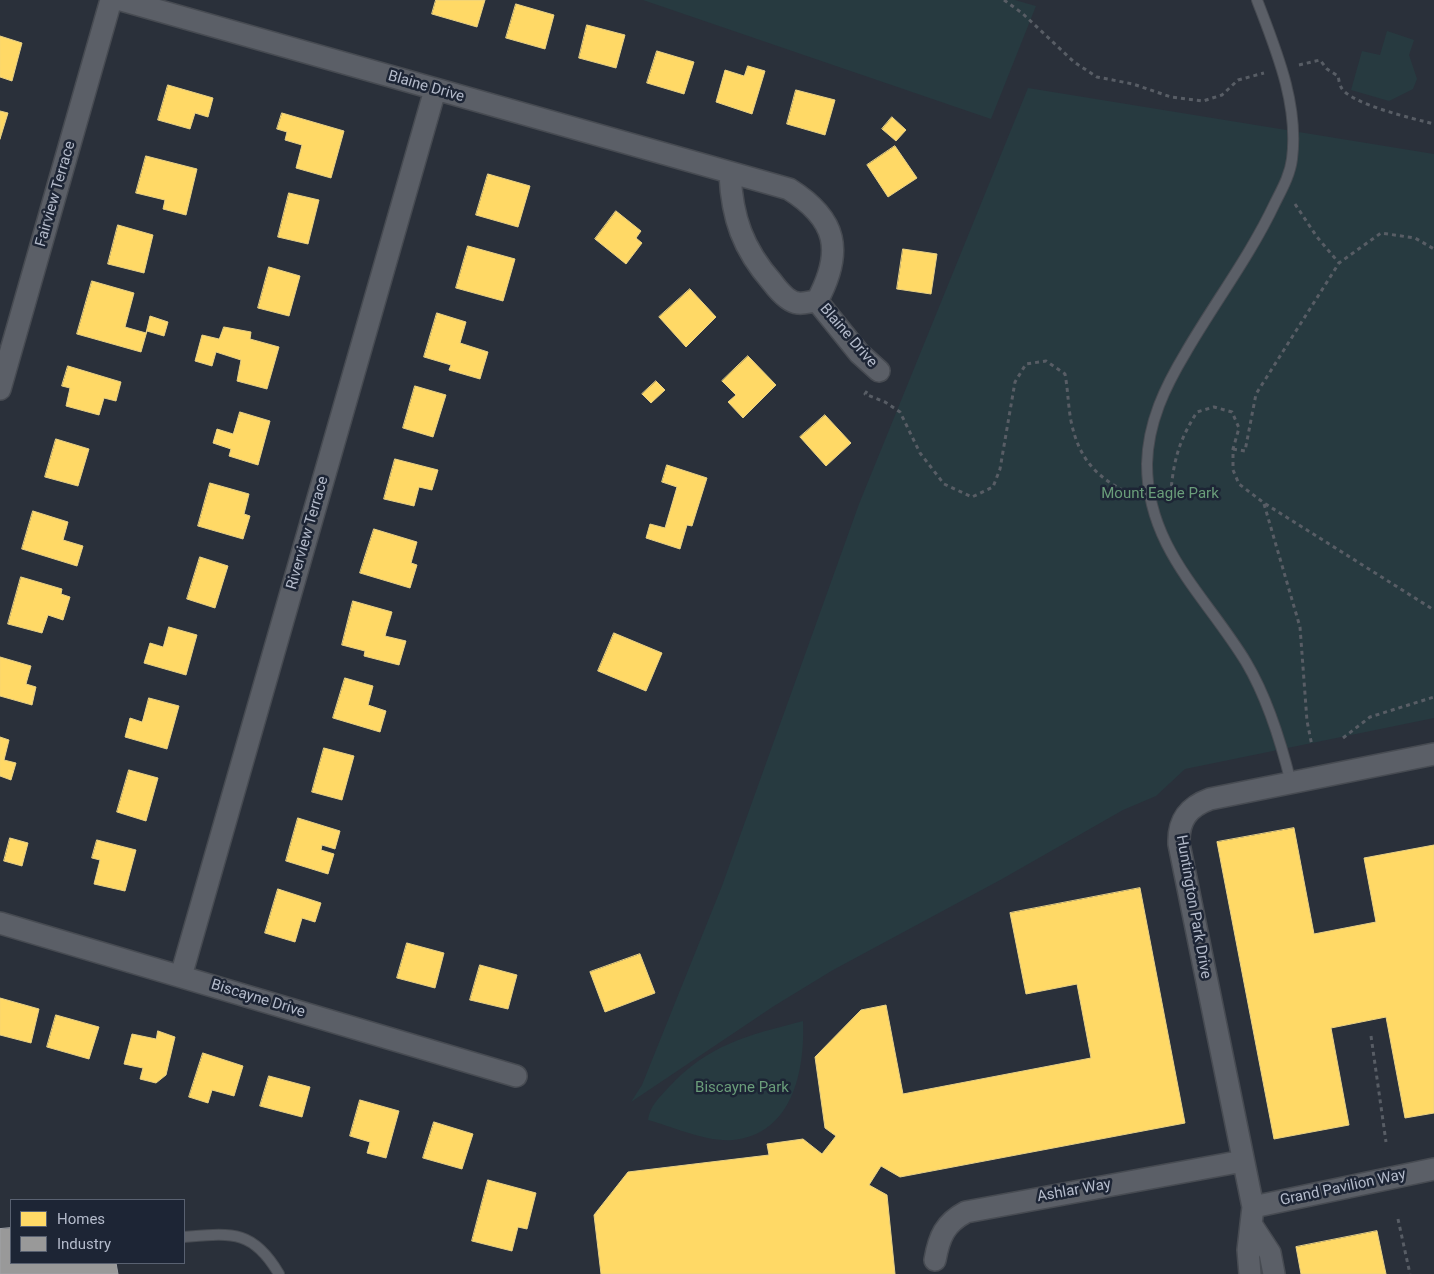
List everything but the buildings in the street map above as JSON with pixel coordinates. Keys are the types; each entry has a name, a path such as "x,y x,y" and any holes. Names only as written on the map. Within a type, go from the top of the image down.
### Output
{"street":[{"name":"Fairview Terrace","path":"0,388 111,0"},
{"name":"Blaine Drive","path":"121,0 730,174 789,189 810,202 823,216 830,232 832,256 829,279 817,301"},
{"name":"Riverview Terrace","path":"181,976 435,90"},
{"name":"Blaine Drive","path":"730,174 732,202 736,220 755,263 781,294 798,303 817,301"},
{"name":"Blaine Drive","path":"817,301 859,353 879,371"},
{"name":"Huntington Park Drive","path":"1250,1274 1248,1250 1252,1216 1243,1161 1178,844 1178,829 1195,804 1210,799 1434,754"},
{"name":"Biscayne Drive","path":"0,924 516,1076"},
{"name":"Ashlar Way","path":"935,1260 943,1230 966,1212 1243,1161"},
{"name":"Grand Pavilion Way","path":"1252,1216 1434,1169"},
{"name":"Huntington Park Drive","path":"1252,1216 1270,1253 1274,1274"}],"lane":[{"path":"1257,0 1284,69 1293,142 1292,159 1283,186 1260,235 1165,387 1152,421 1147,464 1153,513 1164,541 1176,563 1246,662 1261,690 1277,733 1291,783"},
{"path":"185,1238 216,1234 238,1236 254,1242 269,1257 279,1274"}],"path":[{"path":"1004,0 1022,13 1074,62 1097,77 1133,84 1171,97 1203,101 1222,95 1238,80 1320,60 1327,69 1338,76 1341,89 1357,100 1398,115 1434,124"},
{"path":"1283,186 1317,237 1339,263"},
{"path":"1233,449 1245,450 1256,394 1339,263 1381,233 1416,238 1434,249"},
{"path":"879,371 865,394 885,402 900,412 920,453 944,484 972,497 993,487 1000,469 1016,382 1026,364 1046,361 1065,374 1071,420 1085,460 1110,484 1134,497 1150,497 1171,490 1174,464 1182,436 1197,412 1214,407 1232,412 1239,428 1233,449 1233,470 1239,484 1264,503 1434,610"},
{"path":"1264,503 1300,627 1307,720 1312,746"},
{"path":"1343,738 1370,717 1434,697"},
{"path":"1371,1036 1386,1142"},
{"path":"1398,1219 1410,1274"}],"green space":[{"path":"643,0 1015,0 1036,6 991,119"},
{"path":"1387,31 1414,40 1409,55 1417,79 1413,89 1389,101 1351,90 1362,51 1380,55"},
{"name":"Mount Eagle Park","path":"1028,88 1434,154 1434,718 1185,769 1156,796 1123,810 1002,879 833,970 774,1006 631,1102 642,1085 722,886 859,504"},
{"name":"Biscayne Park","path":"803,1021 803,1040 798,1079 782,1113 770,1126 753,1135 733,1140 722,1140 712,1139 648,1120 658,1099 683,1073 698,1061 714,1051 746,1037"}]}
